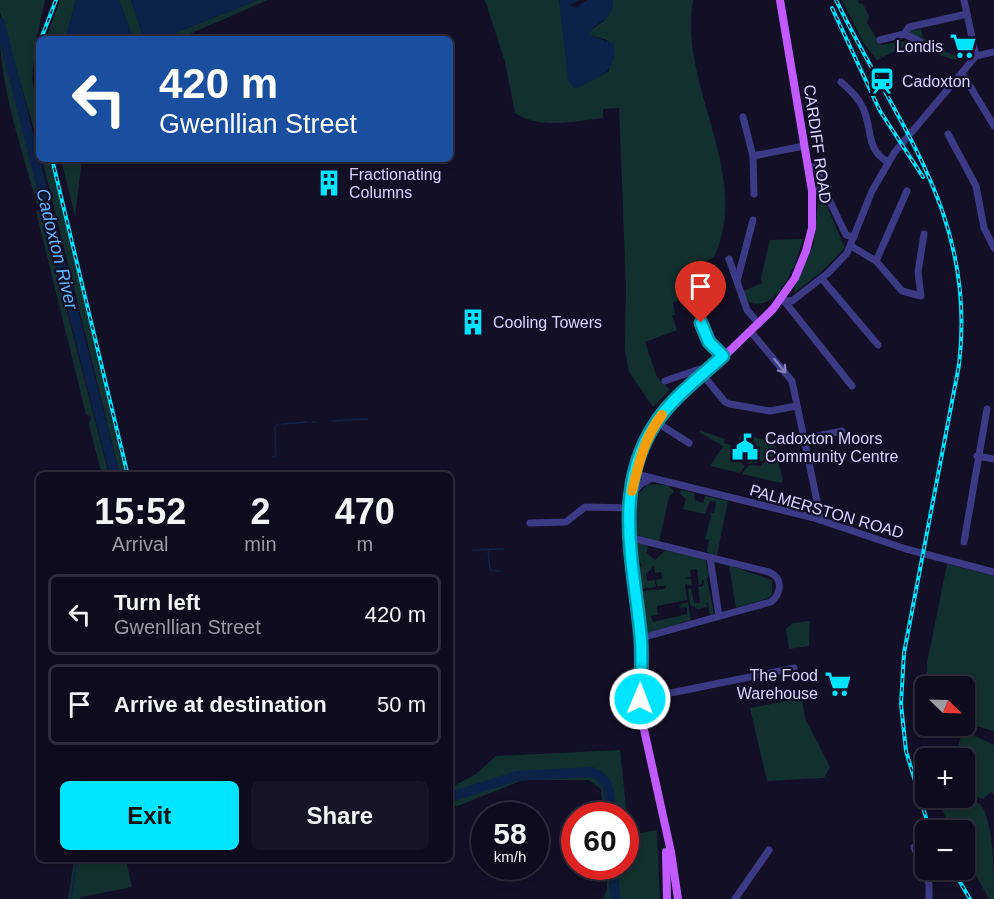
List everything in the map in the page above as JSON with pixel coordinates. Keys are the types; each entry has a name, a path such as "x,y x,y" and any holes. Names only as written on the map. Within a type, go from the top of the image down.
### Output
{"main road":[{"name":"CARDIFF ROAD","path":"678,899 643,725 640,699 641,638 627,537 629,508 636,474 656,423 704,374 782,301 806,251 813,218 812,191 780,0"},
{"name":"CARDIFF ROAD","path":"667,837 668,899"}],"street":[{"path":"964,0 976,56"},
{"path":"904,34 909,27 967,14"},
{"path":"880,40 904,34 919,41"},
{"path":"782,301 792,301 822,279 839,262 851,246 872,191 905,138 976,56 994,52"},
{"path":"962,74 994,126"},
{"path":"841,82 853,92 864,108 873,151 888,162"},
{"path":"743,117 753,156 754,194"},
{"path":"948,134 976,186 984,228 994,248"},
{"path":"753,156 804,146"},
{"path":"808,167 816,167 846,234 854,237"},
{"path":"812,191 825,191"},
{"path":"876,261 908,191"},
{"path":"737,282 753,220"},
{"path":"851,246 876,261 902,291 921,296 918,272 924,234"},
{"path":"729,259 747,310 759,324"},
{"path":"822,279 878,345"},
{"path":"782,301 852,386"},
{"path":"695,307 709,342 723,356"},
{"path":"751,332 792,381 821,520"},
{"path":"665,381 700,369 725,402 730,404 770,411 796,406"},
{"path":"963,543 971,509 977,456 987,409"},
{"path":"656,423 689,443"},
{"path":"803,439 842,431"},
{"path":"977,456 994,459"},
{"name":"PALMERSTON ROAD","path":"636,474 821,520 914,550 994,570"},
{"path":"631,495 641,484 653,478"},
{"path":"530,523 568,521 585,507 629,508"},
{"path":"627,537 769,572 776,575 779,583 777,597 771,602 641,638"},
{"path":"710,557 719,616"},
{"path":"640,699 794,668"},
{"path":"914,847 930,884 929,899"},
{"path":"735,899 769,850"}],"green space":[{"path":"0,0 45,0 36,36 32,78 36,99 36,137 0,12"},
{"path":"60,0 76,0 66,36 47,36"},
{"path":"119,0 131,0 143,36 132,36"},
{"path":"258,0 268,0 185,36 168,36"},
{"path":"485,0 559,0 577,88 609,71 607,40 590,35 591,30 604,21 613,0 693,0 691,33 695,65 721,162 725,194 724,225 714,257 702,263 708,275 690,308 685,295 673,303 675,315 672,315 677,330 645,342 657,377 670,390 653,407 629,372 625,349 626,287 619,108 603,109 603,118 558,123 536,121 515,113 505,62"},
{"path":"842,0 859,0 858,3 863,4 869,16 867,23 881,45 906,41 922,42 921,37 914,36 909,31 921,29 923,38 941,49 944,44 945,52 962,57 955,60 907,45 883,57 880,56 881,59 877,60 863,42"},
{"path":"0,36 43,203 37,204 13,120 4,77"},
{"path":"43,162 51,162 124,472 119,472"},
{"path":"62,162 82,162 75,217"},
{"path":"822,195 845,248 820,273 795,292 794,288 813,246 819,196"},
{"path":"41,210 108,472 101,472 89,425 91,417 86,414 36,211"},
{"path":"803,239 791,273 777,294 768,301 758,304 747,301 743,291 762,283 761,278 770,240"},
{"path":"699,432 725,439 724,443 730,445 732,454 739,461 738,465 740,462 745,466 740,473 710,466 723,446"},
{"path":"741,433 745,434 736,451 745,457 756,444 747,435 774,443 777,454 757,463 750,463 734,455 732,446 736,446"},
{"path":"777,457 783,480 781,483 742,474 749,465 761,466 764,462"},
{"path":"648,484 667,485 674,491 669,497 659,542 634,534 639,493"},
{"path":"681,490 694,493 695,500 703,503 705,496 728,501 717,555 707,552 709,540 705,539 711,516 709,512 714,513 716,502 710,501 705,514 683,509 686,499 680,494"},
{"path":"638,542 648,546 647,553 655,560 666,550 699,556 706,560 707,569 711,571 707,579 714,614 710,615 708,602 707,607 698,609 690,605 688,589 691,588 694,603 700,603 698,587 703,586 704,581 702,579 702,584 699,585 697,569 690,570 691,577 685,578 691,579 692,586 685,584 687,600 657,606 658,615 651,616 653,622 687,614 687,607 680,608 679,605 688,602 691,620 648,633 644,608 648,607 644,607 642,591 664,589 667,586 657,586 656,580 662,579 661,572 655,573 654,566 646,574 647,581 655,580 656,587 641,589 639,569 642,565 633,549"},
{"path":"947,564 994,576 994,731 975,726 975,676 926,676 927,663"},
{"path":"729,565 772,580 772,594 769,598 736,608"},
{"path":"810,621 809,646 789,649 786,629 793,623"},
{"path":"802,698 805,718 830,767 824,778 767,781 750,708"},
{"path":"975,736 994,745 994,794 991,792 983,799 975,797 975,748 957,748 961,737"},
{"path":"620,750 626,802 602,802 601,789 589,780 523,780 453,808 453,786 476,774 496,756"},
{"path":"975,801 985,811 991,834 994,899 989,899 975,873 975,820 947,820 942,808 975,808"},
{"path":"657,830 660,899 603,899 607,889 607,880 639,880 639,833"},
{"path":"74,862 126,862 132,887 80,899 68,899"}],"water":[{"path":"76,0 119,0 132,36 66,36"},
{"path":"131,0 258,0 168,36 143,36"},
{"path":"559,0 580,0 571,5 575,8 587,0 613,0 610,15 591,30 590,35 614,44 613,61 599,77 577,88 573,87 568,79"}],"waterway":[{"name":"Cadoxton River","path":"0,23 114,472"},
{"path":"332,421 367,419"},
{"path":"282,424 307,422"},
{"path":"273,457 276,456 275,428 278,424"},
{"path":"473,550 503,549"},
{"path":"488,550 490,570 500,571"},
{"name":"Cadoxton River","path":"453,796 517,776 592,772 603,779 610,802"},
{"path":"71,899 77,862"},
{"name":"Cadoxton River","path":"614,880 615,899"}],"railway":[{"path":"42,36 56,0"},
{"path":"836,0 927,173 944,216 956,262 961,311 959,365 904,653 901,704 906,751 927,820"},
{"path":"832,8 880,111 923,177"},
{"path":"53,162 127,472"},
{"path":"959,880 970,899"}],"slow traffic":[{"path":"632,491 643,450 662,415"}],"place":[{"name":"Londis","path":"963,46"},
{"name":"Cadoxton","path":"882,81"},
{"name":"Fractionating Columns","path":"329,183"},
{"name":"Cooling Towers","path":"473,322"},
{"name":"Cadoxton Moors Community Centre","path":"745,447"},
{"name":"The Food Warehouse","path":"838,684"}],"route":[{"path":"640,699 641,638 627,537 631,495 643,450 656,423 723,356 709,342 701,323"}]}
